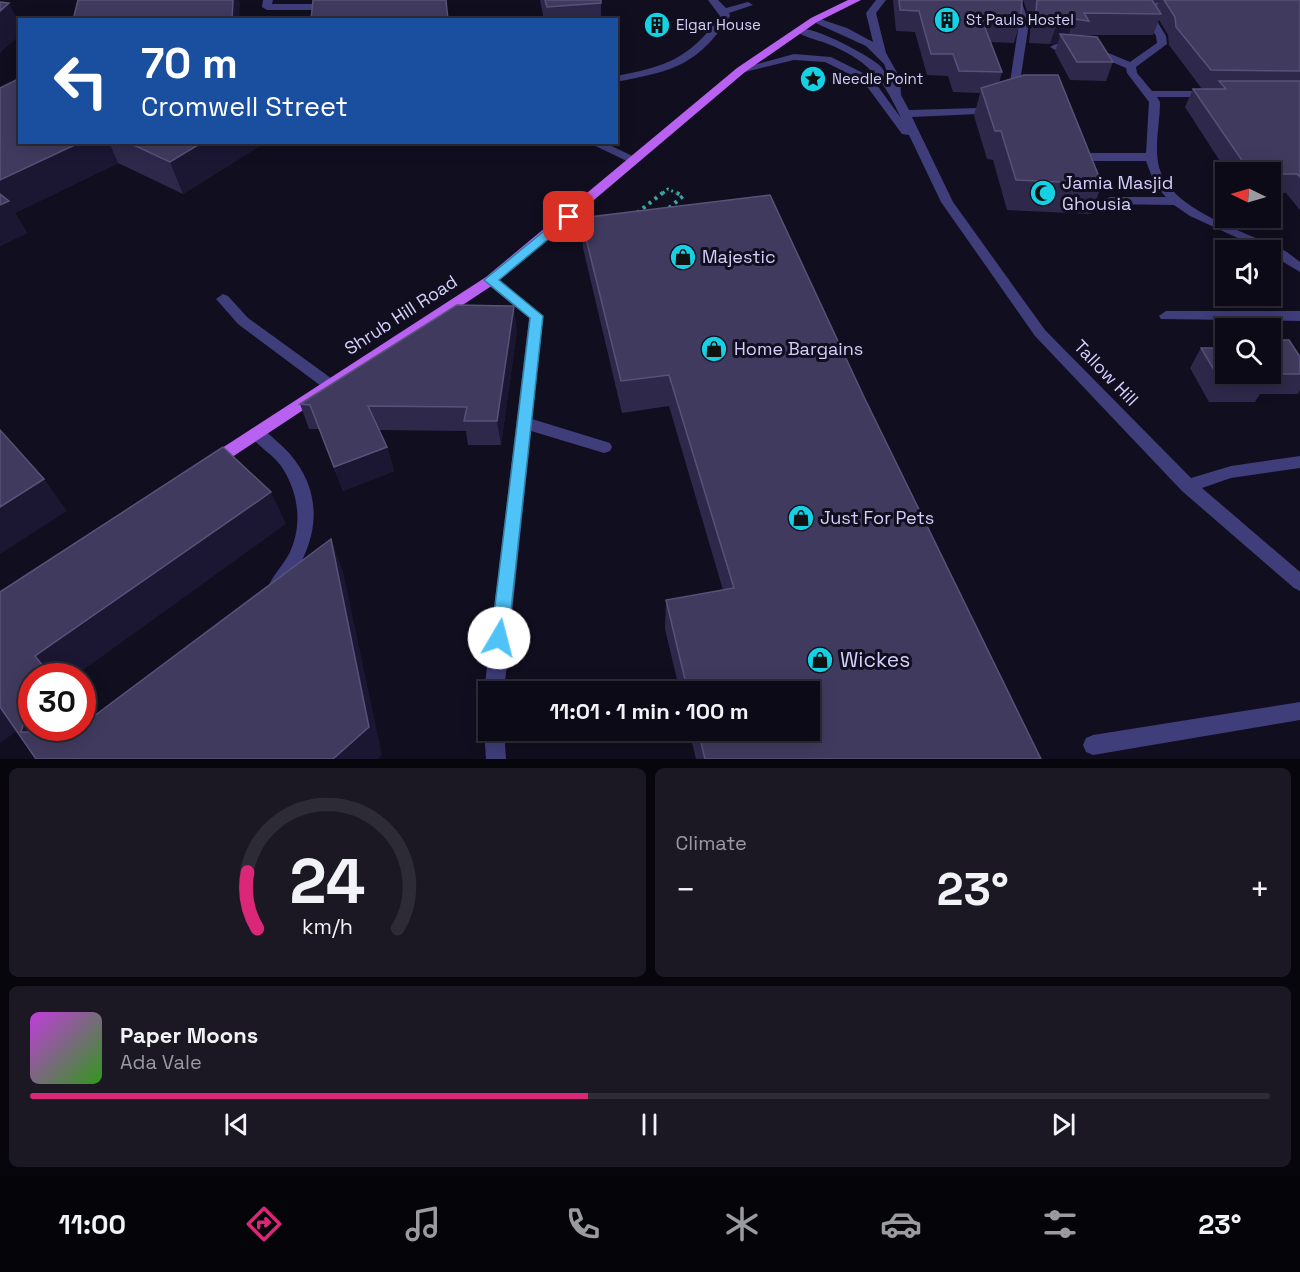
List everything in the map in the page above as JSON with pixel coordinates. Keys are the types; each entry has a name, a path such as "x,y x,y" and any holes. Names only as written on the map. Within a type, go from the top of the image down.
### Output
{"main road":[{"name":"Shrub Hill Road","path":"198,471 491,280 741,70 814,20 856,0"}],"street":[{"path":"268,0 267,7 320,6 295,18"},
{"path":"618,79 665,68 694,55 710,41 725,16 724,11 712,0"},
{"name":"Tallow Hill","path":"881,0 871,13 881,53 897,79 897,97"},
{"path":"905,114 978,111 1009,101 1016,91 1024,23 1016,0"},
{"path":"1131,66 1162,44 1161,36 1146,10 1156,5 1183,1"},
{"path":"724,11 748,6"},
{"name":"Tallow Hill","path":"814,20 859,35 881,53"},
{"name":"Tallow Hill","path":"799,30 837,44 876,68 897,97 947,202 1040,333 1188,486 1300,583"},
{"path":"1055,47 1088,48 1131,66"},
{"name":"Tallow Hill","path":"741,70 794,57 827,58 842,65 867,79 924,156"},
{"path":"1131,66 1132,73 1155,102 1153,156 1159,183 1174,201 1194,214 1260,242 1289,258 1300,268"},
{"path":"1150,94 1219,94"},
{"path":"597,144 635,160"},
{"path":"1087,157 1153,156"},
{"path":"1110,201 1174,201"},
{"path":"491,280 536,316 495,681"},
{"path":"223,298 243,321 330,385"},
{"path":"1166,316 1300,316"},
{"path":"525,423 604,447"},
{"path":"257,433 286,461 305,498 304,541 291,568 267,598"},
{"path":"1188,486 1231,472 1300,462"},
{"path":"1093,745 1300,711"},
{"path":"495,741 496,759"}],"path":[{"path":"631,217 668,189 683,196 662,214"}],"building":[{"path":"78,0 233,0 232,18 74,18"},
{"path":"313,0 446,0 448,18 311,18"},
{"path":"545,0 601,0 601,3 547,7"},
{"path":"899,0 1022,0 1020,22 982,20 1002,72 959,71 953,54 931,54 919,11 900,10"},
{"path":"1037,0 1152,0 1161,14 1084,13 1089,21 1074,19 1057,23 1035,22"},
{"path":"1164,0 1300,0 1300,71 1211,70 1176,27 1175,17"},
{"path":"0,2 9,3 0,11"},
{"path":"1060,34 1097,37 1113,62 1077,62"},
{"path":"1024,75 1058,75 1102,184 1016,180 1001,131 995,131 981,88"},
{"path":"18,79 18,144 77,144 0,180 0,88"},
{"path":"1219,81 1300,81 1300,177 1297,174 1281,174 1281,162 1243,162 1193,89 1226,89"},
{"path":"131,144 200,144 170,162"},
{"path":"0,194 9,201 0,205"},
{"path":"770,195 864,397 1041,759 705,759 701,741 820,741 820,681 685,681 666,600 734,588 669,375 621,381 581,218"},
{"path":"457,305 514,306 497,421 464,421 467,407 368,406 387,447 334,467 310,405 300,404"},
{"path":"1281,340 1289,340 1300,357 1300,374 1281,374"},
{"path":"1201,348 1215,348 1215,372"},
{"path":"0,430 44,479 0,507"},
{"path":"223,447 271,492 35,656 41,663 18,663 18,733 0,707 0,592"},
{"path":"331,539 369,727 333,759 36,759 24,741 96,741 96,715"}],"place":[{"name":"St Pauls Hostel","path":"947,20"},
{"name":"Elgar House","path":"657,25"},
{"name":"Needle Point","path":"813,79"},
{"name":"Jamia Masjid Ghousia","path":"1043,193"},
{"name":"Majestic","path":"683,257"},
{"name":"Home Bargains","path":"714,349"},
{"name":"Just For Pets","path":"801,518"},
{"name":"Wickes","path":"820,660"}],"route":[{"path":"499,638 536,316 491,280 569,217"}]}
